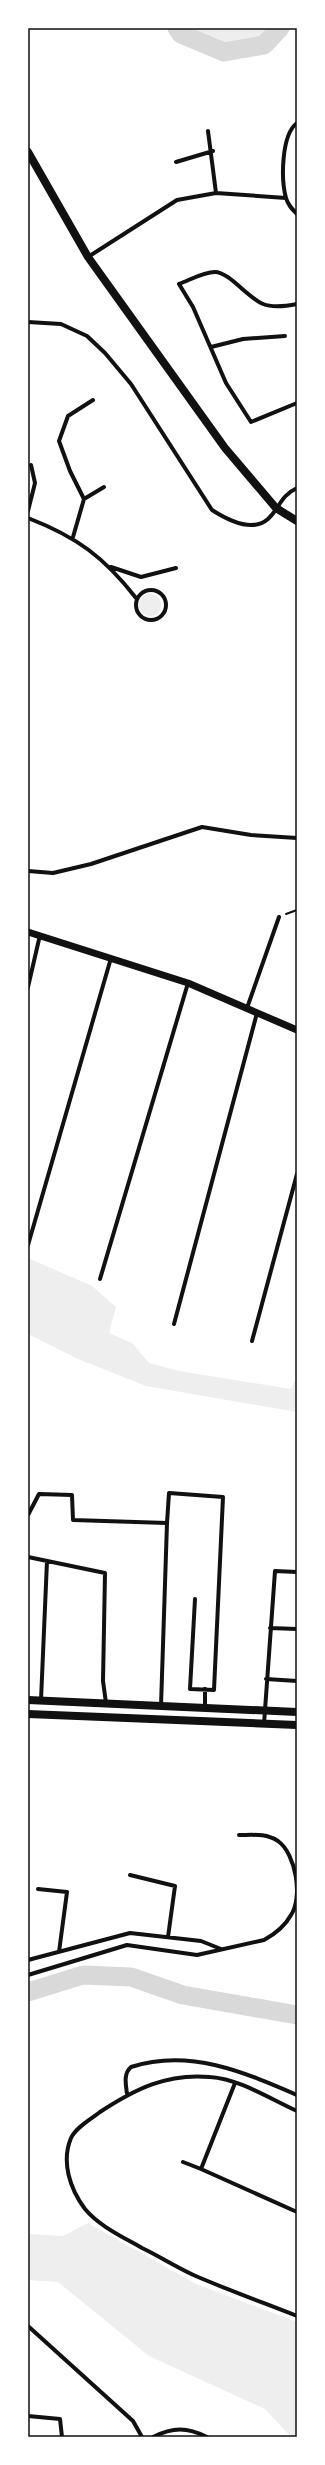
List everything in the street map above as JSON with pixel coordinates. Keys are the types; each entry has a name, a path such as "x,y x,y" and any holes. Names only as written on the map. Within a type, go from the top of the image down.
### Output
{"main road":[{"path":"28,152 88,257 225,448 276,508 297,520"},
{"path":"28,1700 297,1712"},
{"path":"28,1714 297,1725"}],"street":[{"path":"297,123 288,134 284,154 286,198 290,207 297,214"},
{"path":"208,131 213,151 216,192"},
{"path":"176,162 213,151"},
{"path":"88,257 177,200 216,192 286,198"},
{"path":"297,304 264,304 249,297 227,278 216,272 205,274 180,284 211,347 226,383 251,422 297,403"},
{"path":"28,322 61,324 87,336 105,353 131,384 212,510 240,524 256,524 267,520 287,493 297,488"},
{"path":"211,347 243,339 285,336"},
{"path":"73,537 84,499 70,471 59,441 68,416 93,400"},
{"path":"28,511 35,483 31,464"},
{"path":"84,499 104,487"},
{"path":"28,494 31,500"},
{"path":"28,518 73,537 111,567 136,598 135,611 141,618 150,621 159,618 165,611 166,602 163,595 156,590 148,590 136,598"},
{"path":"111,567 141,577 176,568"},
{"path":"28,870 53,873 91,864 202,827 251,835 297,838"},
{"path":"247,1008 279,917"},
{"path":"28,932 188,983 297,1030"},
{"path":"28,987 40,935"},
{"path":"28,1245 111,958"},
{"path":"100,1279 188,983"},
{"path":"174,1324 257,1013"},
{"path":"252,1341 297,1174"},
{"path":"161,1706 169,1493 224,1497 214,1690 190,1689 195,1599"},
{"path":"28,1515 39,1494 72,1495 73,1520 167,1523"},
{"path":"28,1557 105,1573 103,1681 106,1703"},
{"path":"41,1700 47,1561"},
{"path":"264,1724 266,1679 275,1571 297,1572"},
{"path":"270,1628 297,1629"},
{"path":"266,1679 297,1681"},
{"path":"205,1689 205,1708"},
{"path":"28,1974 127,1945 197,1955 264,1940 273,1935 292,1914 296,1898 295,1868 290,1854 278,1841 266,1835 239,1835"},
{"path":"130,1875 175,1886 168,1937"},
{"path":"38,1889 67,1892 59,1952"},
{"path":"28,1960 130,1933 201,1941 222,1949"},
{"path":"127,2094 125,2079 127,2070 131,2067 168,2061 193,2060 245,2072 297,2095"},
{"path":"297,2111 235,2083 210,2077 179,2077 157,2081 127,2094 81,2126 72,2137 68,2152 67,2171 73,2191 86,2210 113,2232 198,2277 297,2316"},
{"path":"201,2168 235,2083"},
{"path":"183,2162 201,2168 297,2212"},
{"path":"28,2326 133,2421 142,2437"},
{"path":"28,2416 60,2419 62,2437"},
{"path":"153,2437 178,2428 193,2430 207,2437"}],"path":[{"path":"279,917 297,910"}],"shaded area":[{"path":"184,28 271,28 260,40 225,46"},
{"path":"150,594 154,595 160,601 160,609 154,615 150,616 146,615 140,609 139,605 140,601 146,595"},
{"path":"28,1258 92,1286 116,1307 109,1333 132,1343 149,1363 179,1371 291,1389 297,1376 297,1412 146,1386 78,1359 28,1334"},
{"path":"88,2223 196,2284 297,2322 297,2437 291,2437 265,2409 149,2356 58,2282 28,2280 28,2234 63,2236"}],"waterway":[{"path":"177,28 181,34 224,52 264,45 280,28"},
{"path":"28,1992 83,1975 131,1977 183,1995 297,2015"}]}
